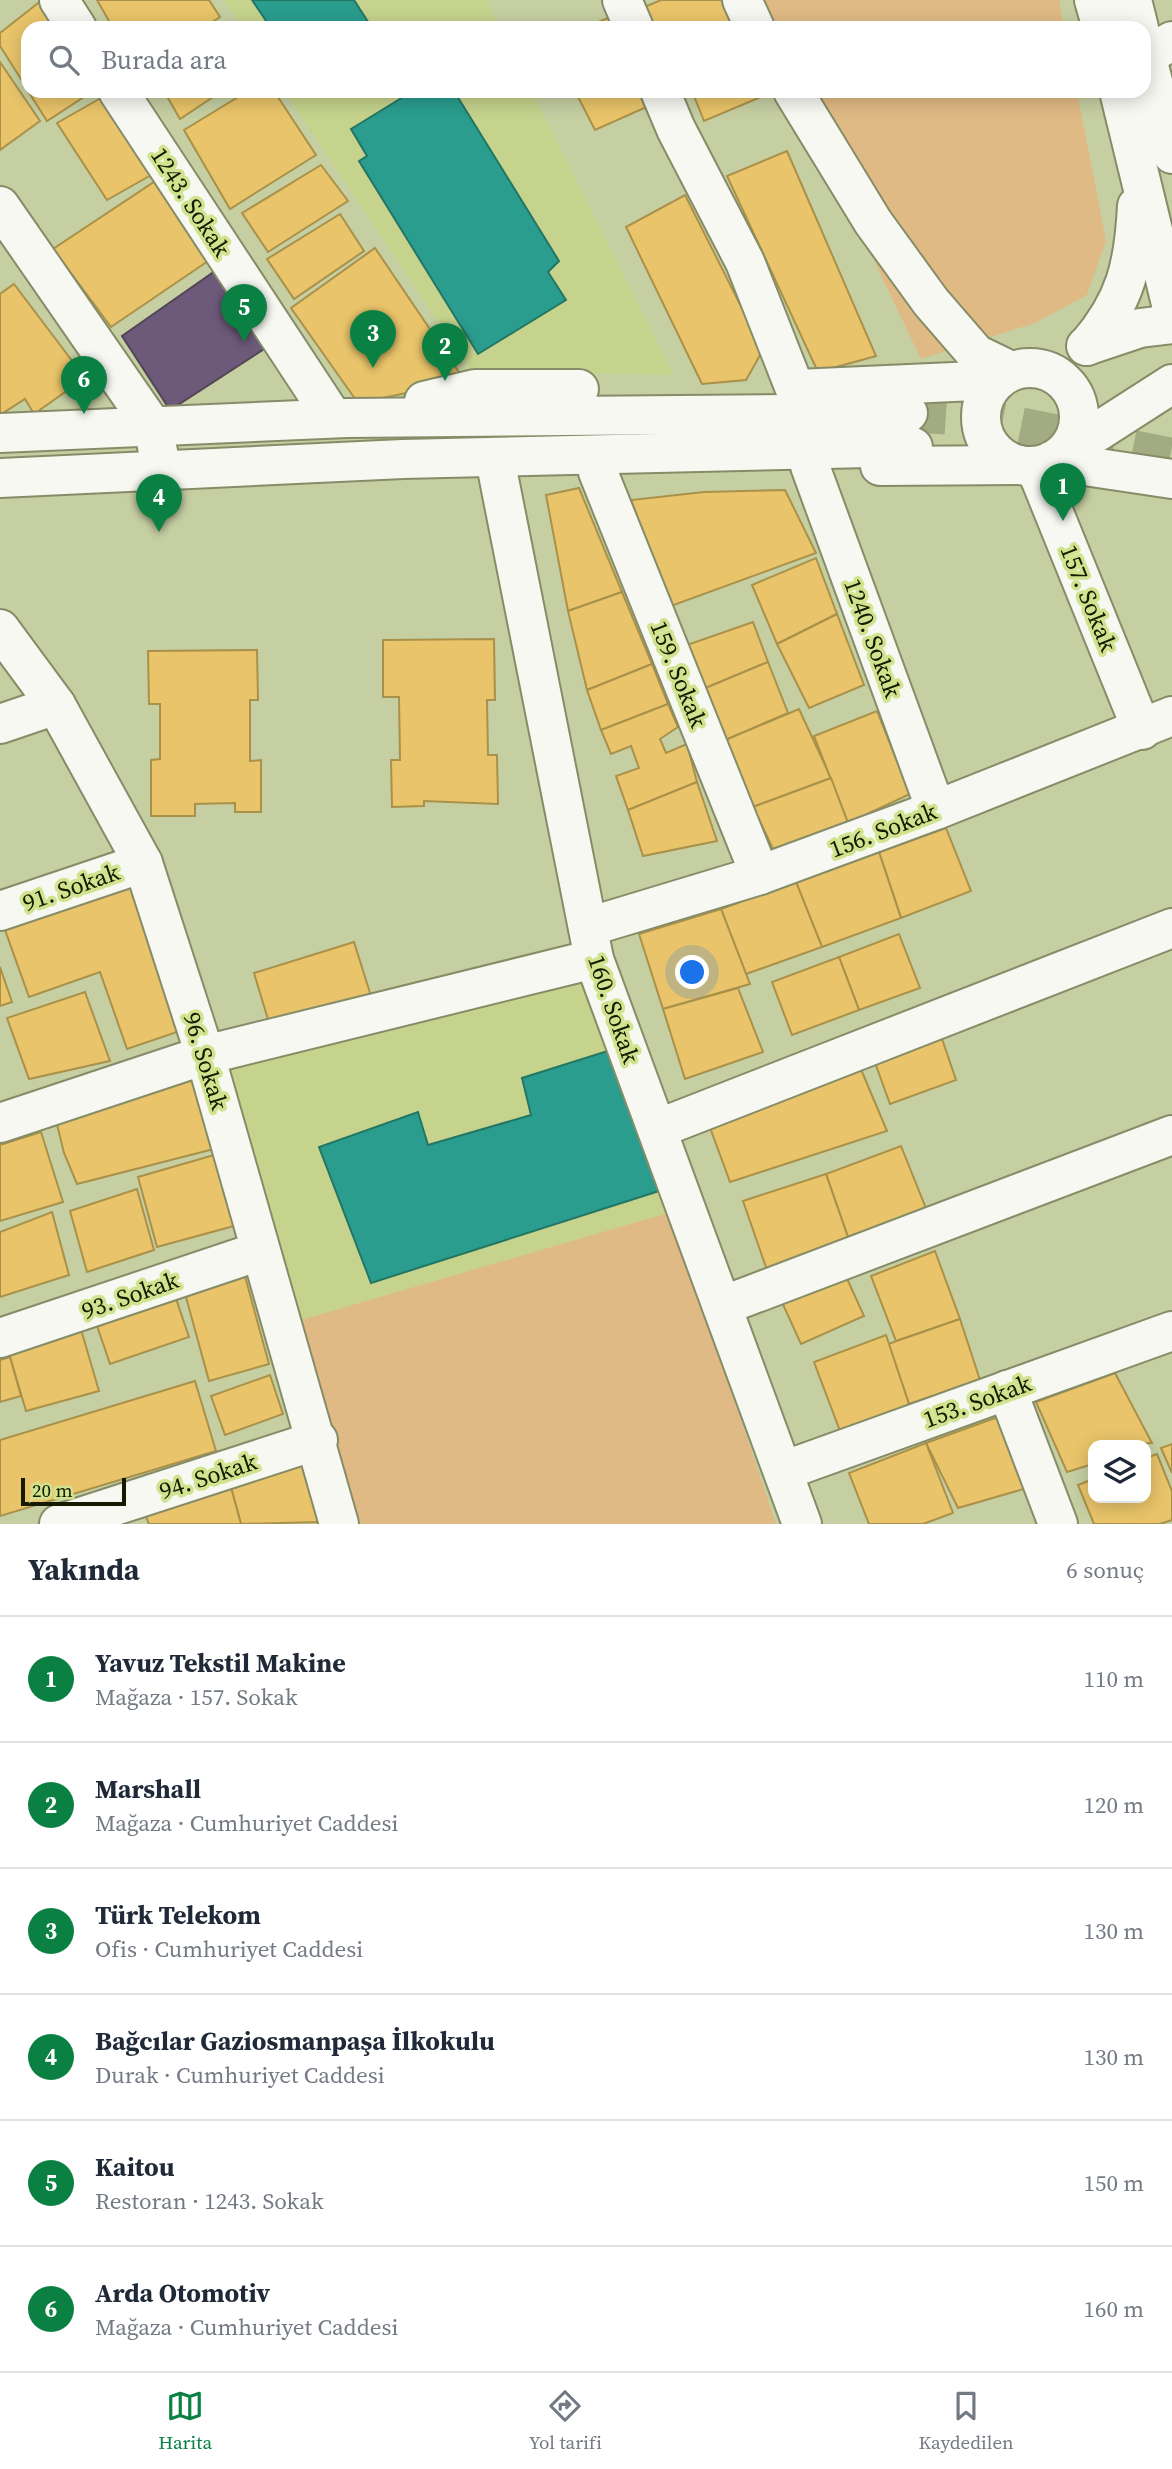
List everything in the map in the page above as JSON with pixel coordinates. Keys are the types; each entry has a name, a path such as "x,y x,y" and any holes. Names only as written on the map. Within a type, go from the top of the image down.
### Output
{"street":[{"path":"58,0 72,21"},
{"path":"622,0 631,21"},
{"path":"742,0 752,21"},
{"path":"1094,0 1100,21"},
{"path":"1132,0 1141,21"},
{"path":"1151,66 1155,158 1172,308"},
{"name":"1243. Sokak","path":"123,98 340,418"},
{"path":"663,98 676,129 745,262 795,389"},
{"path":"797,98 873,222 931,302 976,354 1017,373"},
{"path":"1087,346 1108,322 1134,255 1155,158 1123,98"},
{"path":"0,206 153,427 162,471"},
{"path":"1172,324 1140,328 1017,373 988,392 981,421 985,436 993,449 1043,461 1172,479"},
{"path":"340,418 475,389 795,389 1017,373 1059,377 1071,388 1078,404 1080,421 1075,438 1043,461"},
{"path":"403,459 498,474 1043,461 1172,384"},
{"path":"0,433 340,418 911,430 403,459 0,478"},
{"name":"157. Sokak","path":"1043,461 1157,723"},
{"name":"1240. Sokak","path":"810,466 936,810"},
{"name":"159. Sokak","path":"598,472 760,876"},
{"name":"160. Sokak","path":"498,474 591,943 802,1524"},
{"name":"96. Sokak","path":"0,629 56,705 143,863 205,1055 339,1524"},
{"path":"0,724 56,705"},
{"name":"156. Sokak","path":"0,1123 205,1055 591,943 1157,723"},
{"name":"91. Sokak","path":"0,911 143,863"},
{"path":"657,1129 1172,928"},
{"path":"722,1306 1172,1135"},
{"name":"93. Sokak","path":"0,1338 260,1251"},
{"name":"153. Sokak","path":"783,1471 1172,1331"},
{"path":"1007,1390 1058,1524"},
{"name":"94. Sokak","path":"59,1524 317,1440"}],"shaded area":[{"path":"224,0 487,0 498,21 238,21"},
{"path":"757,0 1059,0 1063,21 765,21"},
{"path":"289,98 536,98 674,375 471,371"},
{"path":"796,98 1078,98 1106,241 1087,295 1035,323 921,359"},
{"path":"588,966 671,1212 298,1321 219,1062"},
{"path":"671,1212 776,1524 350,1524 298,1321"}],"building: Konut":[{"path":"42,0 58,21 21,21 21,79 0,46 0,33"},
{"path":"97,0 209,0 220,17 214,21 109,21"},
{"path":"661,0 731,0 740,21 648,21 642,8"},
{"path":"0,62 21,93 21,98 24,98 40,121 0,150"},
{"path":"32,98 82,98 47,121"},
{"path":"101,98 111,98 160,170 107,200 57,123"},
{"path":"168,98 212,98 180,119"},
{"path":"237,98 279,98 316,155 230,209 184,130"},
{"path":"579,98 648,98 651,105 595,130"},
{"path":"695,98 759,98 704,121"},
{"path":"787,151 876,356 818,372 727,176"},
{"path":"321,165 348,201 268,252 242,213"},
{"path":"163,176 214,257 111,327 53,249"},
{"path":"685,195 763,350 746,380 702,384 626,227"},
{"path":"340,214 364,251 294,299 267,259"},
{"path":"375,248 465,381 358,403 291,308"},
{"path":"14,284 85,378 34,414 25,399 0,415 0,294"},
{"path":"579,488 622,592 568,611 546,495"},
{"path":"785,490 816,553 671,606 631,500 704,492"},
{"path":"816,558 837,614 777,644 752,585"},
{"path":"622,592 652,664 587,690 568,611"},
{"path":"837,614 864,685 809,708 777,644"},
{"path":"753,622 768,662 703,689 684,646"},
{"path":"494,639 495,700 487,700 488,755 497,755 498,804 424,801 424,806 392,807 391,760 400,760 399,697 383,697 383,640"},
{"path":"257,650 258,700 250,700 250,761 261,760 261,812 235,812 235,803 195,804 195,816 151,816 151,760 160,759 160,704 149,704 148,651"},
{"path":"768,662 788,713 723,741 703,689"},
{"path":"652,664 668,704 601,730 587,690"},
{"path":"668,704 678,727 660,739 666,753 687,744 697,782 628,810 616,776 639,768 631,746 611,754 601,730"},
{"path":"799,709 831,778 753,807 723,741"},
{"path":"877,711 910,794 848,823 814,736"},
{"path":"831,778 848,823 774,851 753,807"},
{"path":"697,782 717,841 643,856 628,810"},
{"path":"946,828 971,891 901,918 879,852"},
{"path":"879,852 901,918 822,947 796,882"},
{"path":"796,882 822,947 746,974 721,909"},
{"path":"133,886 183,1030 127,1049 100,972 29,997 5,930"},
{"path":"721,909 750,984 663,1009 639,934"},
{"path":"899,934 920,988 859,1010 839,957"},
{"path":"354,942 371,996 270,1026 254,973"},
{"path":"839,957 859,1010 792,1035 772,982"},
{"path":"0,967 12,1002 0,1006"},
{"path":"738,988 763,1052 685,1079 663,1009"},
{"path":"85,992 110,1061 29,1079 7,1018"},
{"path":"940,1033 956,1080 890,1104 874,1060"},
{"path":"860,1067 887,1131 730,1182 708,1122"},
{"path":"194,1079 214,1149 77,1184 64,1153 55,1116"},
{"path":"41,1132 63,1202 0,1221 0,1145"},
{"path":"901,1146 929,1216 850,1243 826,1174"},
{"path":"214,1155 234,1226 157,1247 138,1177"},
{"path":"826,1174 850,1243 768,1273 743,1201"},
{"path":"137,1189 154,1250 87,1272 70,1211"},
{"path":"52,1212 69,1275 0,1297 0,1232"},
{"path":"935,1251 960,1319 896,1341 871,1276"},
{"path":"243,1269 269,1364 209,1381 183,1286"},
{"path":"844,1272 864,1316 801,1344 781,1300"},
{"path":"170,1281 189,1337 110,1364 91,1308"},
{"path":"960,1319 980,1380 909,1404 888,1344"},
{"path":"80,1326 99,1391 26,1411 7,1347"},
{"path":"886,1335 909,1404 912,1404 840,1431 814,1362"},
{"path":"10,1357 21,1396 0,1402 0,1360"},
{"path":"1115,1373 1150,1440 1088,1440 1088,1466 1067,1472 1036,1402"},
{"path":"270,1375 283,1414 225,1435 211,1396"},
{"path":"195,1381 216,1451 0,1516 0,1440"},
{"path":"1009,1413 1034,1486 958,1508 926,1443"},
{"path":"926,1443 953,1513 923,1524 869,1524 849,1473"},
{"path":"1172,1444 1172,1473 1161,1448"},
{"path":"1157,1454 1172,1491 1172,1520 1160,1524 1094,1524 1078,1485 1088,1481 1088,1503 1151,1503 1151,1456"},
{"path":"303,1459 319,1522 241,1524 229,1480"},
{"path":"229,1480 241,1524 149,1524 143,1509"}],"building: Ofis":[{"path":"218,269 272,344 170,410 122,336"}],"building: Okul":[{"path":"252,0 354,0 368,21 266,21"},
{"path":"402,98 458,98 559,261 548,272 566,300 478,354 359,161 367,156 351,129"},
{"path":"614,1049 659,1191 371,1283 319,1147 418,1112 428,1145 531,1115 522,1078"}],"tunnel":[{"path":"908,413 980,418 1172,457"}],"place":[{"name":"Kaitou","path":"244,342"},
{"name":"Türk Telekom","path":"373,368"},
{"name":"Marshall","path":"445,381"},
{"name":"Arda Otomotiv","path":"84,414"},
{"name":"Yavuz Tekstil Makine","path":"1063,521"},
{"name":"Bağcılar Gaziosmanpaşa İlkokulu","path":"159,532"}]}
